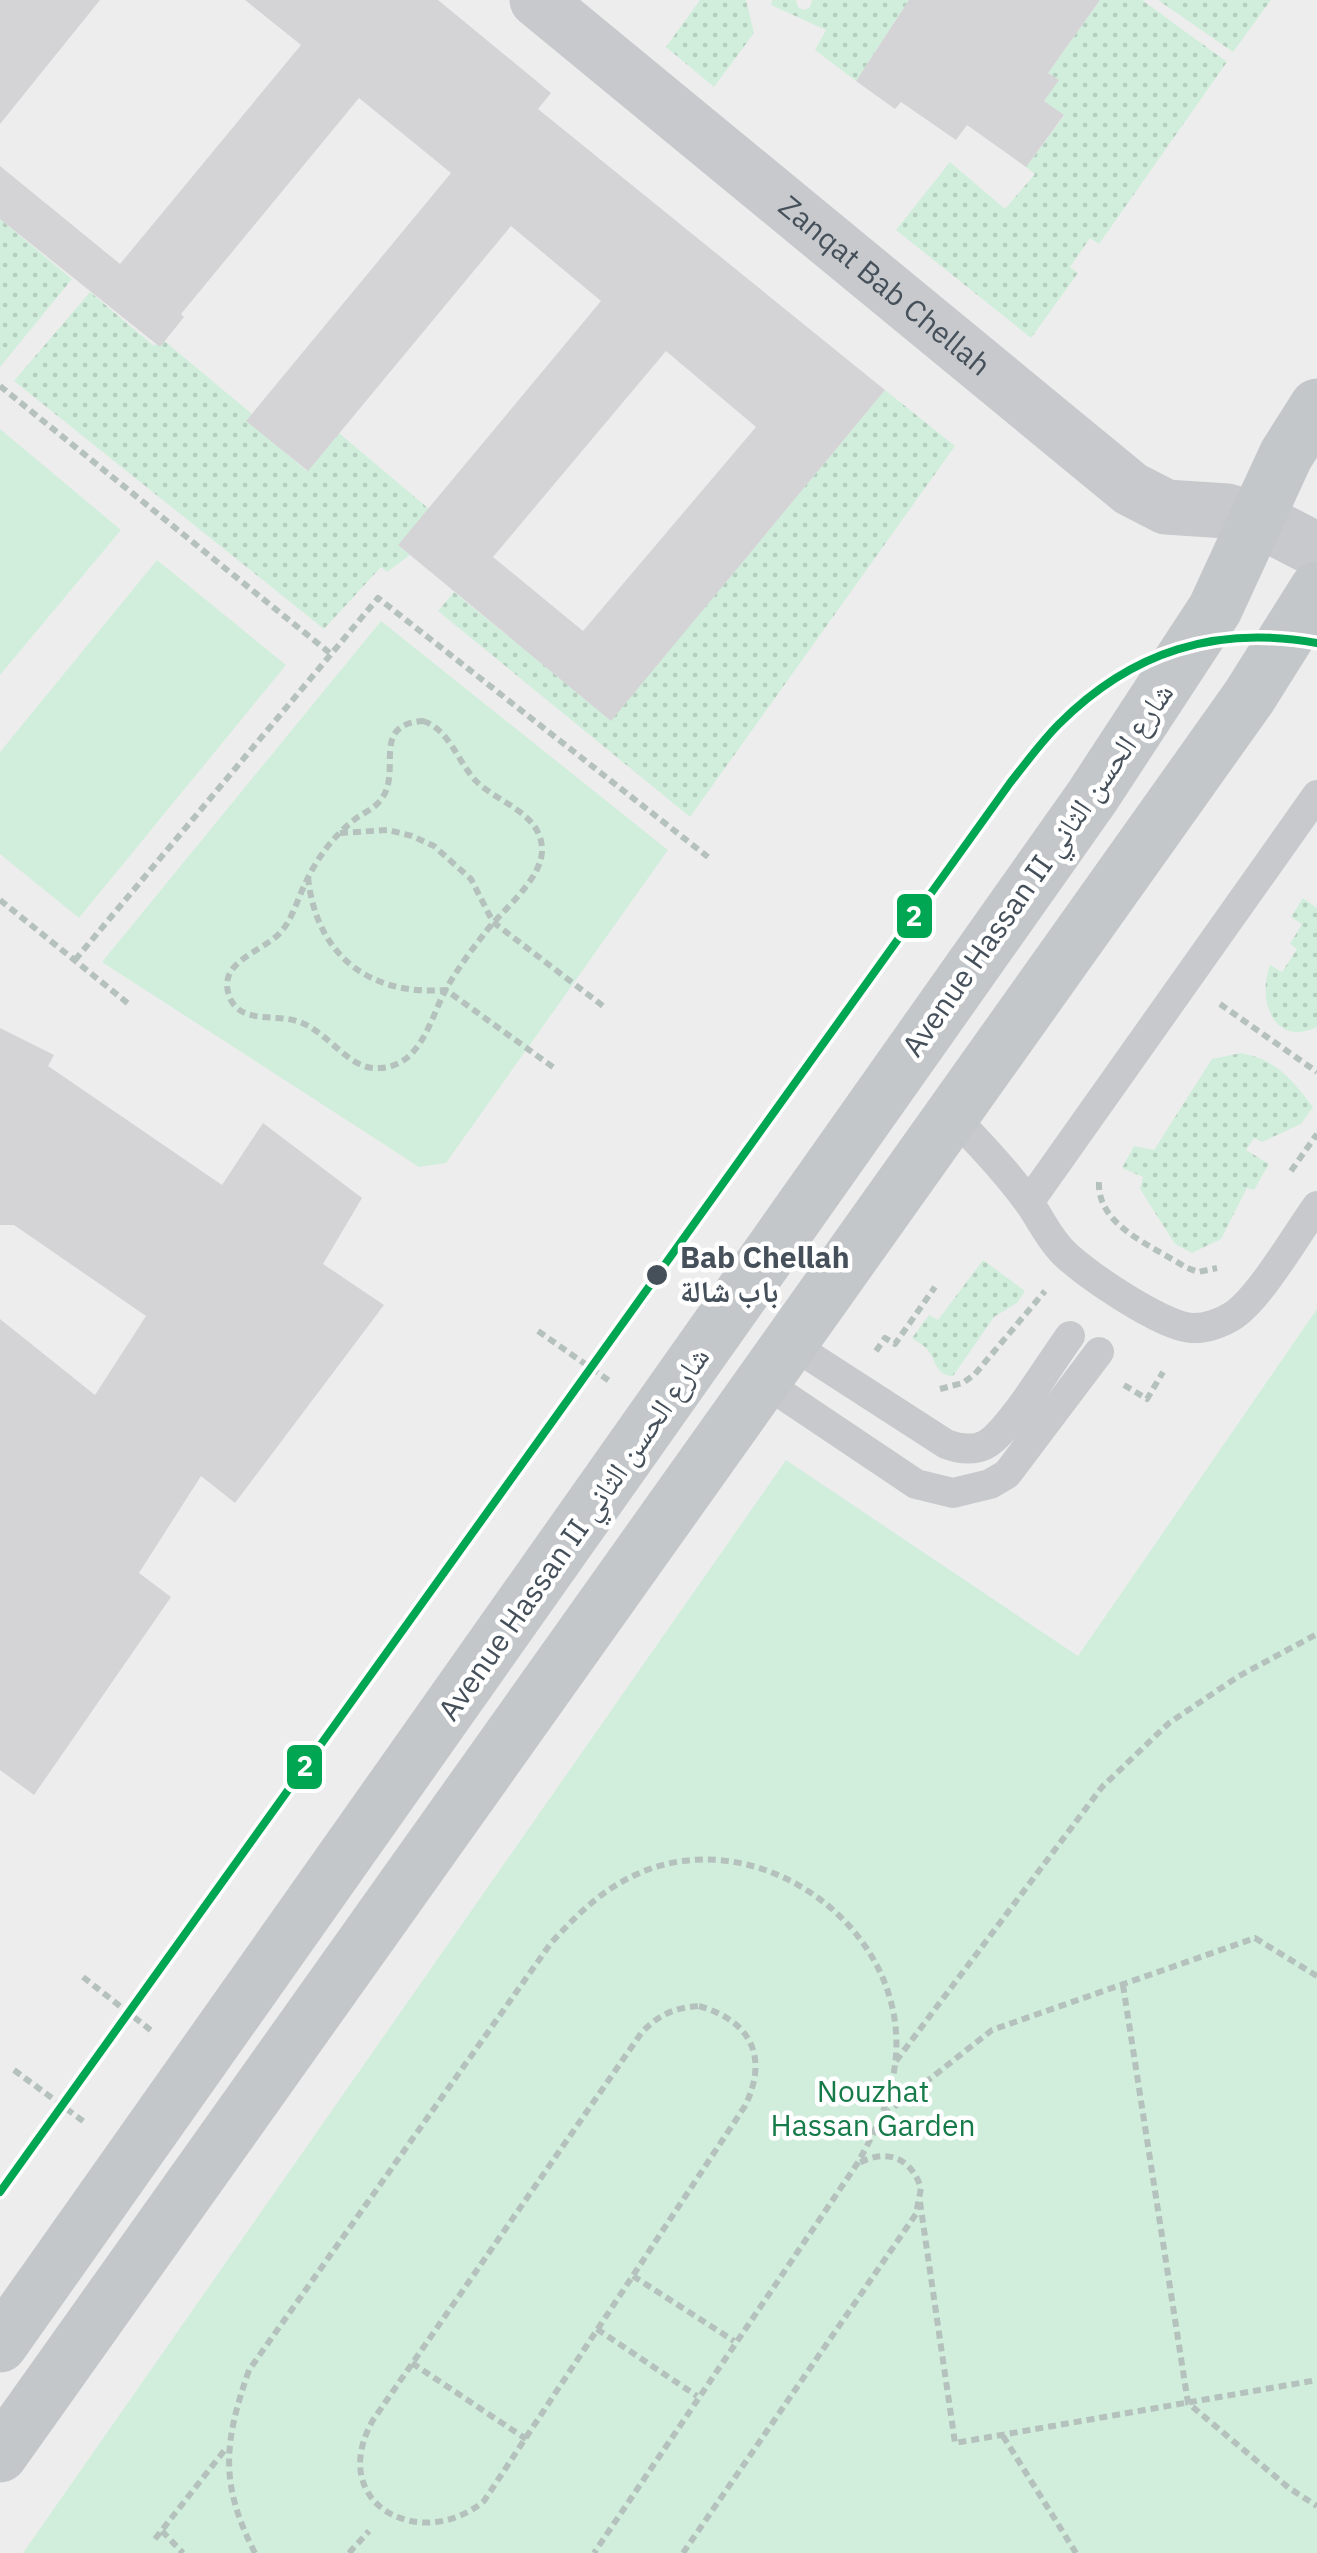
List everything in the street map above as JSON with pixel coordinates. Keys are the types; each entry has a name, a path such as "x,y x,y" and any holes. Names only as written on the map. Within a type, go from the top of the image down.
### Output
{"main road":[{"name":"Avenue Hassan II شارع الحسن الثاني","path":"0,2345 1092,797 1215,609 1286,455 1317,406"},
{"name":"Avenue Hassan II شارع الحسن الثاني","path":"0,2455 1249,697 1317,589"}],"street":[{"name":"Zanqat Bab Chellah","path":"538,0 1132,489 1166,507 1228,511 1257,518 1317,550"}],"lane":[{"path":"1029,1202 1317,795"},
{"path":"951,1114 1029,1202 1049,1235 1075,1264 1160,1319 1192,1328 1208,1327 1238,1312 1317,1206"},
{"path":"775,1361 946,1444 970,1449 982,1446 1002,1431 1070,1336"},
{"path":"775,1361 916,1484 952,1493 990,1484 1007,1474 1099,1352"}],"path":[{"path":"0,386 331,654"},
{"path":"75,960 378,598 708,857"},
{"path":"423,721 444,731 452,749 476,780 531,819 539,832 540,864 533,878 492,922 446,990 418,1045 408,1057 380,1068 351,1061 328,1037 297,1021 252,1016 239,1011 231,1001 228,975 235,964 280,933 308,876 338,834 379,802 390,776 388,746 401,727 423,721"},
{"path":"338,834 388,830 434,846 471,879 492,922 602,1006"},
{"path":"308,876 319,924 350,965 371,979 396,988 420,992 446,990 557,1070"},
{"path":"0,900 130,1005"},
{"path":"1209,1019 1230,988"},
{"path":"1220,1004 1317,1072"},
{"path":"1285,1180 1317,1134"},
{"path":"1101,1173 1099,1198 1112,1220 1185,1267 1198,1272 1212,1271 1224,1264"},
{"path":"934,1389 964,1383 975,1374 1046,1290"},
{"path":"1146,1400 1163,1372"},
{"path":"895,2062 1102,1787 1169,1723 1239,1676 1317,1634"},
{"path":"255,2553 240,2523 229,2472 228,2446 232,2420 250,2370 551,1943 588,1902 635,1874 689,1860 743,1863 795,1880 840,1913 872,1956 892,2008 895,2062 883,2116 857,2164 594,2553"},
{"path":"883,2116 992,2030 1256,1938 1317,1976"},
{"path":"83,1977 157,2036"},
{"path":"1124,1985 1188,2403 1289,2488 1317,2506"},
{"path":"700,2006 729,2018 751,2043 756,2064 755,2086 633,2276 470,2518 450,2528 428,2532 406,2528 386,2518 370,2502 361,2483 358,2461 362,2439 412,2363 642,2032 658,2017 678,2008 700,2006"},
{"path":"14,2070 94,2129"},
{"path":"683,2553 916,2214 922,2188 917,2175 896,2157 883,2154 857,2164"},
{"path":"920,2202 955,2444 1317,2380"},
{"path":"633,2276 734,2342"},
{"path":"596,2329 697,2396"},
{"path":"412,2363 526,2438"},
{"path":"1002,2436 1076,2553"},
{"path":"156,2540 228,2446"},
{"path":"162,2531 183,2553"},
{"path":"349,2553 369,2531"}],"green space":[{"path":"700,0 746,0 754,33 714,87 666,47"},
{"path":"772,0 796,0 804,10 812,0 909,0 856,81 815,50 826,30 771,5"},
{"path":"1100,0 1142,0 1227,62 1099,244 1090,238 1070,267 1078,273 1031,338 896,230 950,162 1005,209 1035,174 1026,167 1064,116 1044,101 1058,80 1048,73"},
{"path":"1158,0 1271,0 1233,52"},
{"path":"0,219 72,279 0,367"},
{"path":"90,292 154,346 161,338 252,414 247,421 307,471 339,433 429,509 398,545 410,555 387,572 381,567 324,629 14,381"},
{"path":"885,390 955,446 690,817 438,611 454,592 611,720"},
{"path":"0,429 121,530 0,675"},
{"path":"157,560 286,665 79,918 0,854 0,752"},
{"path":"381,621 668,850 446,1163 419,1167 102,962"},
{"path":"1303,898 1317,908 1317,1027 1302,1032 1279,1026 1272,1017 1266,978 1270,965 1282,972 1297,949 1290,944 1302,924 1291,917"},
{"path":"1241,1053 1274,1066 1313,1107 1301,1124 1262,1142 1254,1138 1246,1150 1269,1164 1254,1190 1247,1188 1221,1239 1192,1253 1175,1244 1140,1189 1143,1177 1122,1168 1134,1146 1154,1150 1212,1059"},
{"path":"983,1260 1025,1291 1017,1303 994,1317 953,1376 947,1375 939,1370 926,1348 912,1338 929,1315 938,1320"},
{"name":"Nouzhat Hassan Garden","path":"1317,1309 1317,2553 23,2553 786,1460 1078,1656"}],"building":[{"path":"0,0 100,0 0,124"},
{"path":"245,0 438,0 551,93 538,109 885,390 611,721 398,545 601,301 511,226 308,471 246,421 451,173 359,98 181,314 184,317 160,347 0,219 0,166 120,264 301,45","holes":["666,351 756,427 583,631 493,557"]},
{"path":"909,0 1100,0 1048,73 1059,80 1044,101 1064,115 1026,167 967,125 956,140 901,102 895,109 856,81"},
{"path":"0,1028 54,1055 48,1066 222,1185 263,1123 362,1198 323,1264 384,1305 235,1503 201,1476 139,1573 171,1597 34,1795 0,1770 0,1319 95,1395 146,1316 14,1225 0,1225"}],"transit line":[{"name":"2","path":"0,2192 1046,738 1116,678 1178,649 1244,638 1317,643"}],"place":[{"name":"Bab Chellah باب شالة","path":"657,1275"}]}
